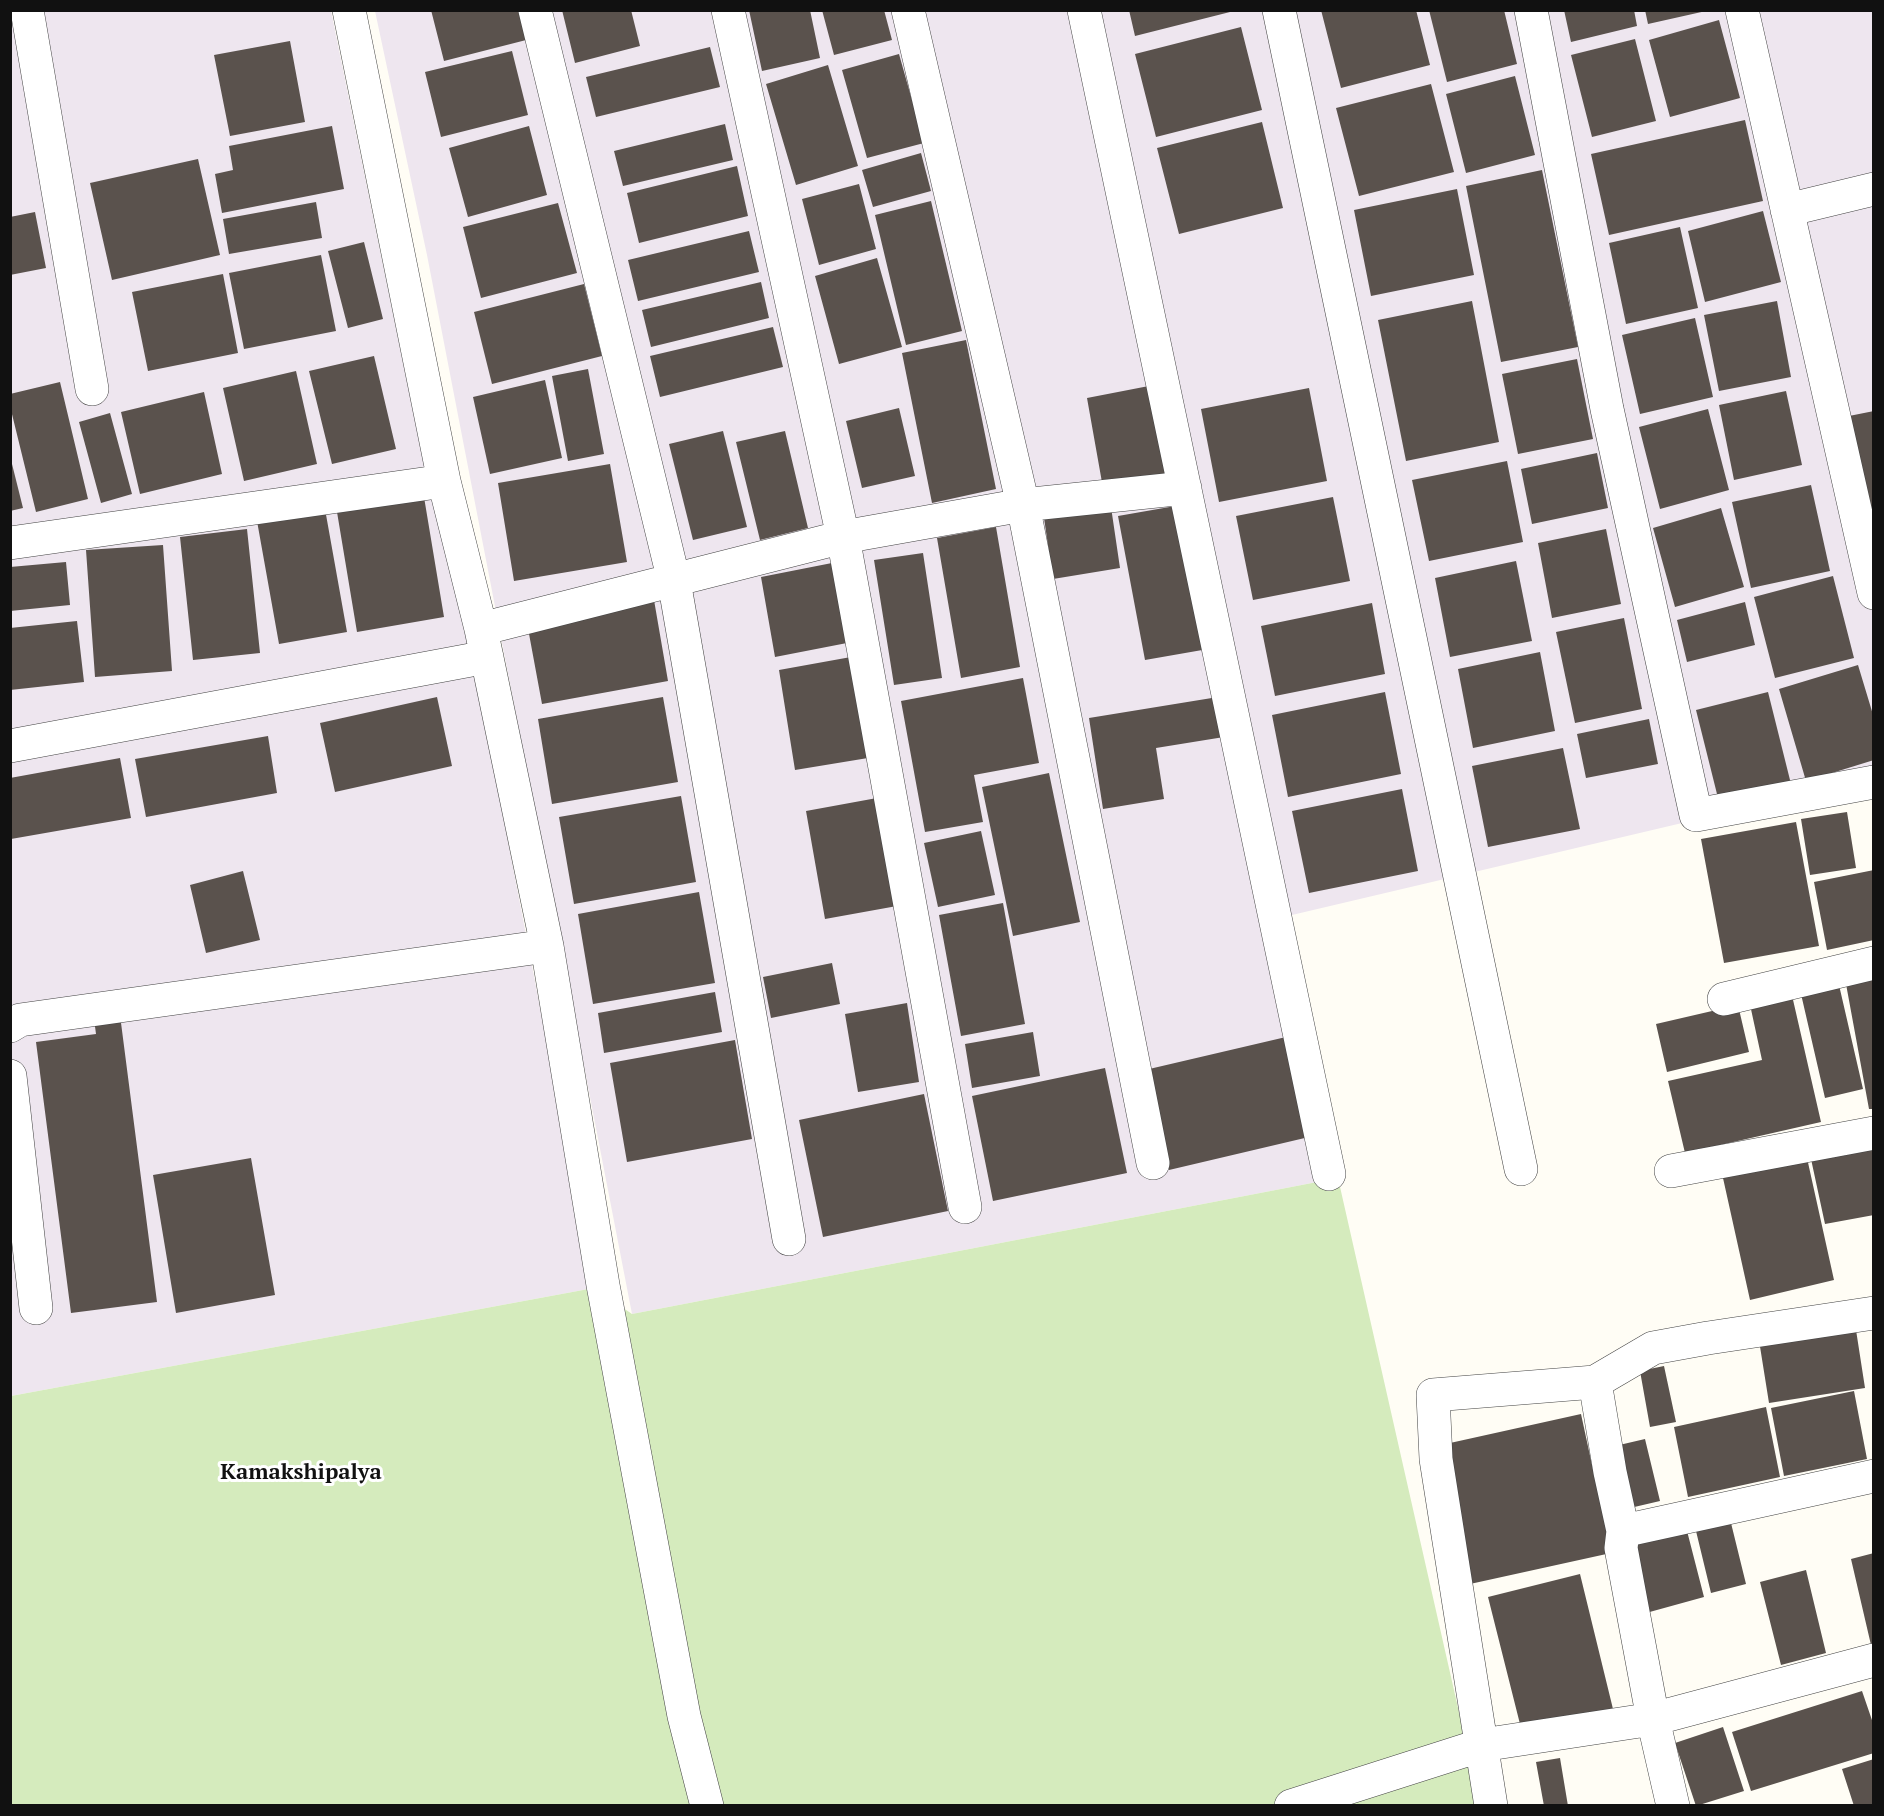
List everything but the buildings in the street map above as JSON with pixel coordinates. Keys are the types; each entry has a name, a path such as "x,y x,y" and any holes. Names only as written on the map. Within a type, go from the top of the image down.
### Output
{"street":[{"path":"27,10 92,389"},
{"path":"349,10 444,481 484,643 547,946 603,1285 684,1716 707,1806"},
{"path":"535,10 674,581 789,1239"},
{"path":"728,10 843,537 965,1207"},
{"path":"908,10 1023,505 1153,1163"},
{"path":"1084,10 1329,1174"},
{"path":"1279,10 1521,1169"},
{"path":"1531,10 1608,409 1696,815 1874,782"},
{"path":"1742,10 1874,593"},
{"path":"1787,210 1874,189"},
{"path":"10,543 444,481"},
{"path":"10,746 484,643 674,581 843,537 1023,505 1185,488"},
{"path":"10,1026 20,1020 547,946"},
{"path":"1724,999 1874,963"},
{"path":"10,1076 36,1308"},
{"path":"1671,1171 1874,1133"},
{"path":"1491,1806 1436,1459 1433,1395 1595,1382 1653,1348 1874,1313"},
{"path":"1595,1382 1610,1472 1623,1531 1621,1548 1653,1719 1673,1806"},
{"path":"1623,1531 1874,1476"},
{"path":"1299,1804 1482,1745 1653,1719 1874,1660"}],"shaded area":[{"path":"11,11 331,11 422,455 471,649 594,1288 11,1396"},
{"path":"375,11 1873,11 1873,778 1275,919 1338,1178 632,1314 427,255"}],"green space":[{"path":"1338,1178 1480,1805 11,1806 11,1396 594,1288 632,1314"}],"district":[{"name":"Kamakshipalya","path":"301,1473"}]}
